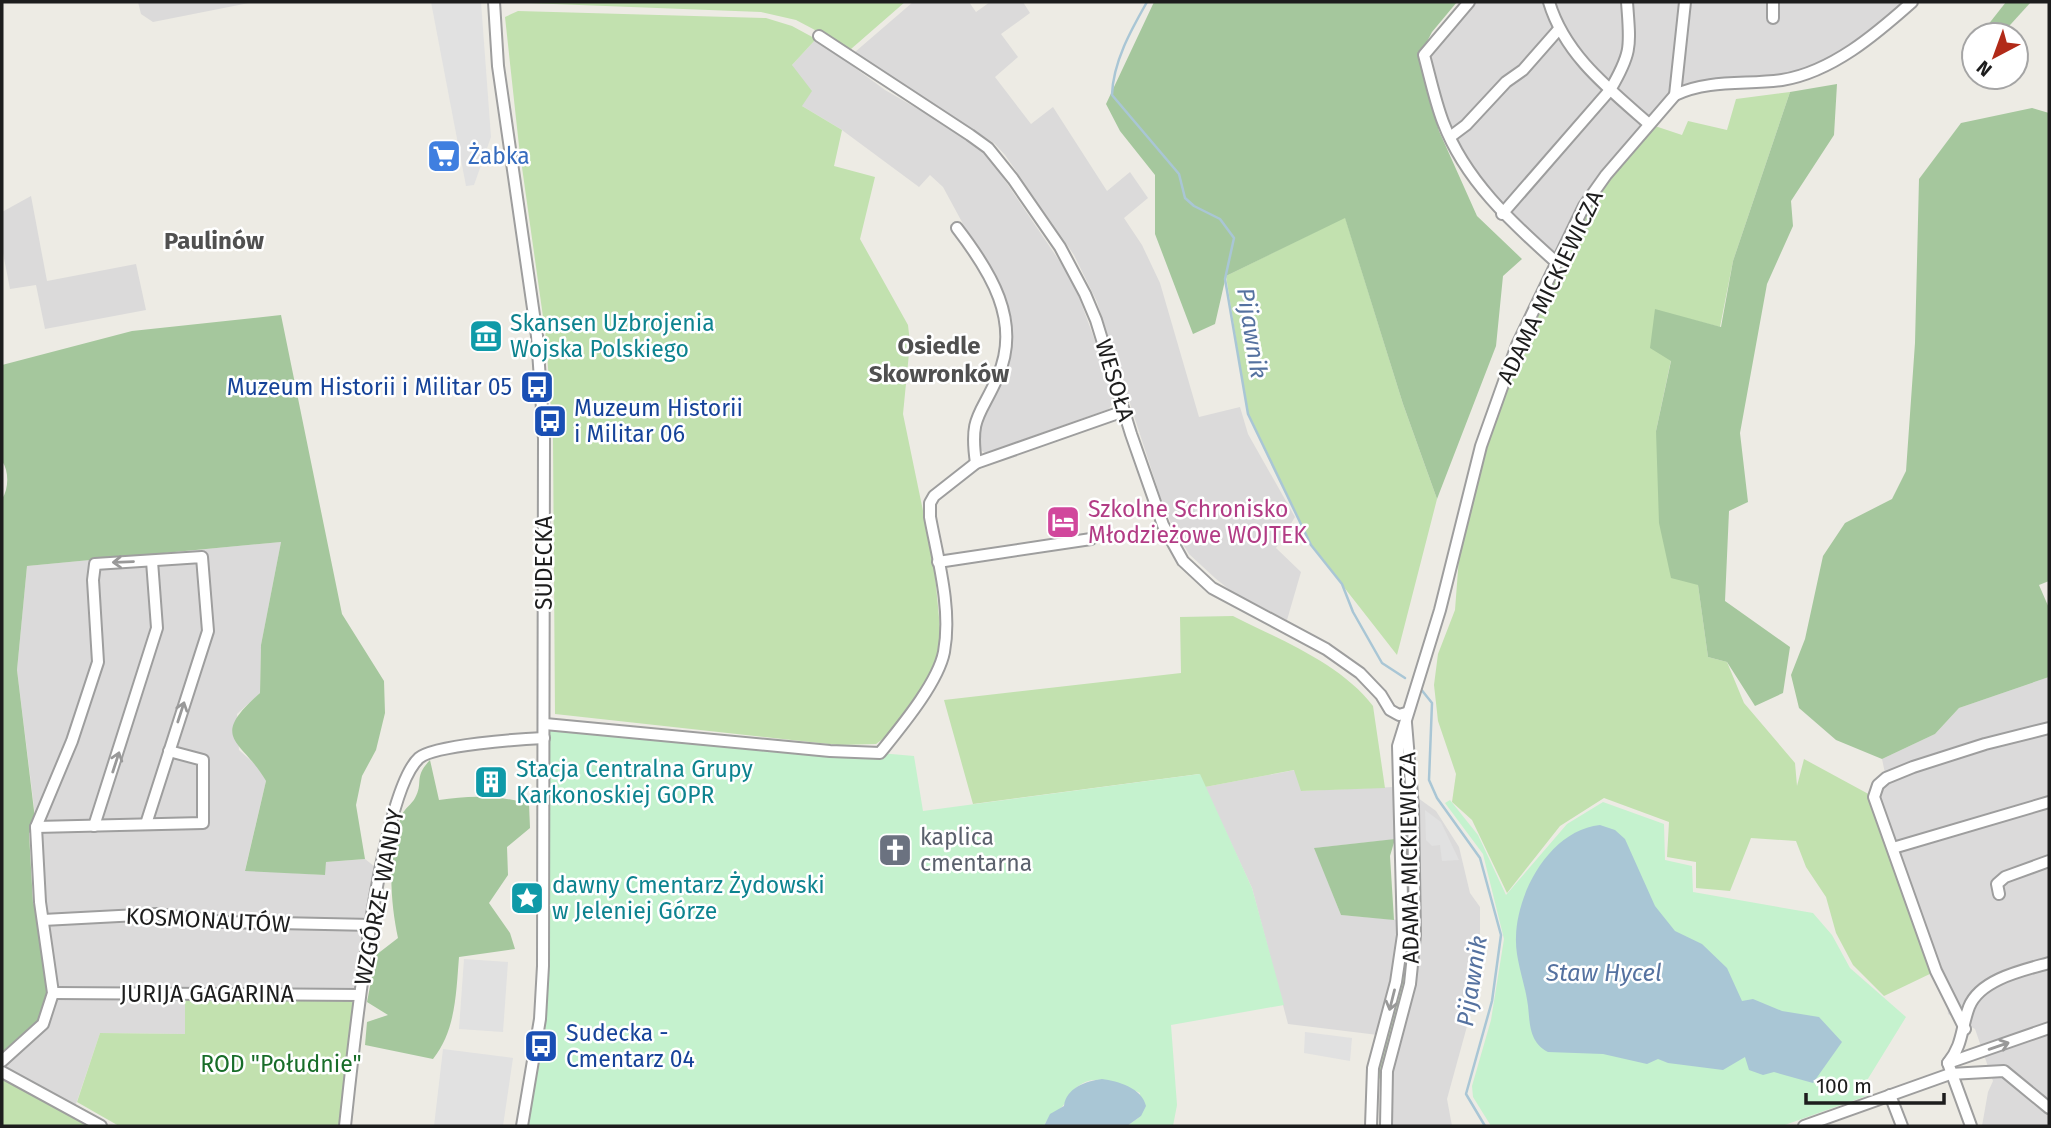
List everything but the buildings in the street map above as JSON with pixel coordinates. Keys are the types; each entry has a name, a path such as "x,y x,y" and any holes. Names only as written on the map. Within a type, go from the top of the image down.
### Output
{"street":[{"name":"SUDECKA","path":"494,2 498,66 537,336 544,439 543,966 540,1019 523,1126"},
{"path":"1469,2 1424,55 1450,137 1465,166 1502,214 1556,262"},
{"path":"1549,2 1559,29 1585,66 1648,124"},
{"path":"1502,214 1610,90 1630,47 1628,2"},
{"path":"1675,95 1685,2"},
{"path":"1773,2 1773,18"},
{"path":"1675,95 1693,87 1785,79 1811,72 1861,42 1912,2"},
{"path":"1450,137 1523,70 1559,29"},
{"name":"WESOŁA","path":"819,36 988,148 1013,178 1060,247 1097,320 1163,526 1184,561 1212,588 1326,649 1360,674 1390,710 1399,715 1406,713"},
{"name":"ADAMA MICKIEWICZA","path":"1371,1126 1373,1068 1396,982 1403,935 1398,746 1440,610 1495,400 1556,262 1596,189 1675,95"},
{"path":"957,228 990,278 1006,318 1005,358 997,379 976,415 972,433 976,463"},
{"path":"545,724 830,751 880,752 929,684 944,654 947,621 930,503 939,490 976,463 1124,411"},
{"path":"938,562 1091,539"},
{"path":"2,1061 43,1024 53,993 43,920 36,827 72,741 98,662 94,564 202,557 209,611 208,631 146,824"},
{"path":"94,827 157,628 152,561"},
{"name":"ADAMA MICKIEWICZA","path":"1387,1126 1387,1071 1410,984 1416,935 1413,807 1406,713"},
{"path":"1965,1030 1936,971 1874,797 1878,785 1886,778 1984,744 2049,728"},
{"name":"WZGÓRZE WANDY","path":"345,1126 360,995 382,863 401,788 418,759 439,748 544,738"},
{"path":"36,827 203,823 202,761 169,751"},
{"path":"1893,848 2049,802"},
{"path":"1998,894 1997,884 2005,877 2049,861"},
{"name":"KOSMONAUTÓW","path":"43,920 157,914 224,922 372,925"},
{"path":"1971,1126 1949,1069 1959,1049 1969,1006 1981,992 2003,978 2049,963"},
{"name":"JURIJA GAGARINA","path":"53,993 360,995"},
{"path":"1804,1126 1823,1123 2049,1028"},
{"path":"1949,1069 2004,1071 2049,1108"},
{"path":"2,1072 102,1126"},
{"path":"1890,1095 1902,1126"}],"shaded area":[{"path":"138,2 254,2 153,22 141,14"},
{"path":"431,2 481,2 491,137 474,185 466,186"},
{"path":"913,2 969,2 976,12 990,2 1023,2 1030,13 1001,34 1018,57 995,77 1031,124 1053,107 1107,191 1130,172 1148,198 1124,218 1142,245 1160,283 1199,417 1240,407 1248,434 1295,517 1276,548 1301,572 1287,620 1232,592 1189,554 1172,526 1097,302 1074,255 1005,155 994,143 890,78 855,52"},
{"path":"1469,2 1912,2 1893,18 1811,72 1675,95 1556,262 1502,214 1450,137 1424,55"},
{"path":"816,39 885,90 972,140 985,151 1073,281 1108,376 1113,402 1109,409 985,453 978,448 976,432 1002,375 1009,315 1007,305 943,187 930,175 919,187 842,130 802,106 792,65"},
{"path":"31,196 47,281 136,264 146,310 45,329 36,285 10,289 2,248 2,212"},
{"path":"281,542 261,645 260,693 237,714 239,750 257,766 266,781 245,870 324,875 326,862 365,859 374,866 373,896 353,1000 186,999 185,1034 100,1033 74,1110 2,1069 2,1053 57,992 17,670 27,566"},
{"path":"2049,677 2049,1126 1982,1126 1988,1092 1993,1081 1975,1029 1948,1014 1947,995 1874,797 1886,778 1882,759 1935,734 1959,708"},
{"path":"1295,770 1302,791 1394,787 1398,839 1315,848 1341,915 1400,920 1394,975 1378,1035 1288,1024 1252,888 1205,787"},
{"path":"1418,798 1436,811 1459,847 1470,893 1480,907 1480,979 1447,1099 1452,1126 1390,1126 1390,1077 1409,1008"},
{"path":"1425,810 1441,822 1459,860 1442,861 1440,845 1432,846 1426,840"},
{"path":"464,959 508,962 503,1032 459,1029"},
{"path":"1305,1032 1352,1038 1350,1061 1304,1053"},
{"path":"443,1049 513,1058 503,1126 434,1126"}],"green space":[{"path":"503,2 905,2 851,49 796,20 761,12"},
{"path":"1154,2 1457,2 1432,32 1419,57 1439,131 1477,216 1522,259 1503,276 1496,346 1437,499 1403,404 1345,218 1226,276 1215,324 1193,334 1155,234 1155,175 1120,131 1106,104"},
{"path":"2006,2 2031,2 2014,21 1991,21"},
{"path":"518,11 766,18 792,26 816,39 792,65 812,91 802,106 842,130 834,166 875,177 860,239 908,325 910,343 903,414 934,564 940,628 938,655 925,682 888,735 876,744 838,745 555,714 553,440 546,338 519,146 505,17"},
{"path":"1837,84 1834,135 1791,201 1793,226 1767,284 1740,433 1748,502 1729,511 1725,601 1790,647 1783,693 1755,706 1727,662 1708,657 1698,585 1671,578 1659,523 1656,431 1671,361 1650,348 1655,309 1721,327 1733,261 1790,92"},
{"path":"1790,92 1733,261 1720,327 1655,310 1671,360 1656,431 1698,585 1708,657 1727,662 1744,703 1795,763 1797,786 1804,759 1874,797 1936,971 1884,996 1853,965 1836,933 1826,897 1806,867 1796,841 1751,838 1730,891 1696,888 1696,862 1667,857 1669,822 1604,798 1560,826 1507,893 1472,820 1452,802 1456,774 1438,721 1434,685 1438,654 1455,610 1462,518 1495,400 1584,206 1649,124 1682,135 1688,121 1727,130 1736,99"},
{"path":"2032,108 2049,113 2049,581 2039,585 2049,608 2049,677 1959,708 1935,734 1882,759 1836,740 1799,708 1791,675 1805,639 1823,556 1845,523 1892,499 1906,471 1915,343 1919,179 1961,123"},
{"path":"1345,217 1403,404 1437,499 1397,655 1311,545 1248,414 1226,276"},
{"path":"281,315 342,614 384,681 385,713 376,750 362,776 356,805 365,859 326,862 325,875 245,871 266,781 234,739 232,730 244,709 260,693 261,645 281,542 27,566 17,670 36,827 29,833 33,903 43,920 50,1011 2,1062 2,499 7,480 2,461 2,365 132,331"},
{"path":"1233,616 1327,665 1344,677 1373,706 1385,788 1301,791 1294,770 1205,787 1199,774 973,804 944,700 1181,673 1180,617"},
{"path":"545,724 914,756 923,811 1200,774 1252,888 1284,1005 1171,1025 1177,1105 1173,1126 1127,1126 1141,1116 1140,1093 1115,1083 1098,1080 1081,1084 1044,1126 522,1126 540,1019"},
{"path":"430,760 439,800 484,797 529,804 530,828 507,847 508,875 489,903 510,933 515,949 459,957 451,1023 441,1048 433,1059 365,1045 367,1022 388,1015 367,1002 376,955 398,938 391,876 397,829 403,813 415,798 420,776"},
{"path":"1450,800 1478,835 1506,895 1567,824 1603,802 1664,824 1665,860 1692,866 1693,892 1813,913 1832,935 1850,968 1906,1017 1866,1082 1869,1095 1782,1126 1491,1126 1473,1097 1472,1086 1491,1020 1504,939 1483,854 1445,803"},
{"path":"1395,839 1390,856 1394,920 1341,915 1314,848"},
{"path":"1407,909 1411,909 1408,971 1382,1076 1379,1079 1376,1078 1399,989"},
{"name":"ROD \"Południe\"","path":"185,999 353,1000 339,1126 119,1126 77,1102 100,1033 185,1034"},
{"path":"2,1080 14,1085 88,1126 2,1126"}],"water":[{"name":"Staw Hycel","path":"1600,825 1615,830 1625,839 1655,906 1675,931 1702,944 1727,968 1742,1001 1753,999 1782,1011 1819,1017 1842,1042 1813,1083 1774,1072 1763,1075 1749,1070 1745,1057 1723,1070 1668,1063 1658,1059 1647,1064 1603,1054 1548,1052 1537,1043 1530,1026 1516,946 1518,919 1523,901 1530,883 1552,851 1566,838 1582,829"},
{"path":"1102,1079 1122,1084 1140,1094 1146,1106 1141,1116 1127,1126 1044,1126 1050,1114 1064,1106 1073,1090"}],"waterway":[{"name":"Pijawnik","path":"1147,2 1119,58 1112,95 1179,174 1185,198 1194,206 1220,219 1234,238 1225,279 1248,414 1311,545 1342,584 1353,612 1382,663 1405,678"},
{"name":"Pijawnik","path":"1420,688 1432,703 1429,780 1437,798 1480,858 1501,935 1492,1001 1466,1094 1485,1126"}],"place":[{"name":"Żabka","path":"444,156"},
{"name":"Skansen Uzbrojenia Wojska Polskiego","path":"486,336"},
{"name":"Muzeum Historii i Militar 05","path":"537,387"},
{"name":"Muzeum Historii i Militar 06","path":"550,421"},
{"name":"Szkolne Schronisko Młodzieżowe WOJTEK","path":"1063,522"},
{"name":"Stacja Centralna Grupy Karkonoskiej GOPR","path":"491,782"},
{"name":"kaplica cmentarna","path":"895,850"},
{"name":"dawny Cmentarz Żydowski w Jeleniej Górze","path":"527,898"},
{"name":"Sudecka - Cmentarz 04","path":"541,1046"}],"district":[{"name":"Paulinów","path":"214,241"},
{"name":"Osiedle Skowronków","path":"939,360"}]}
